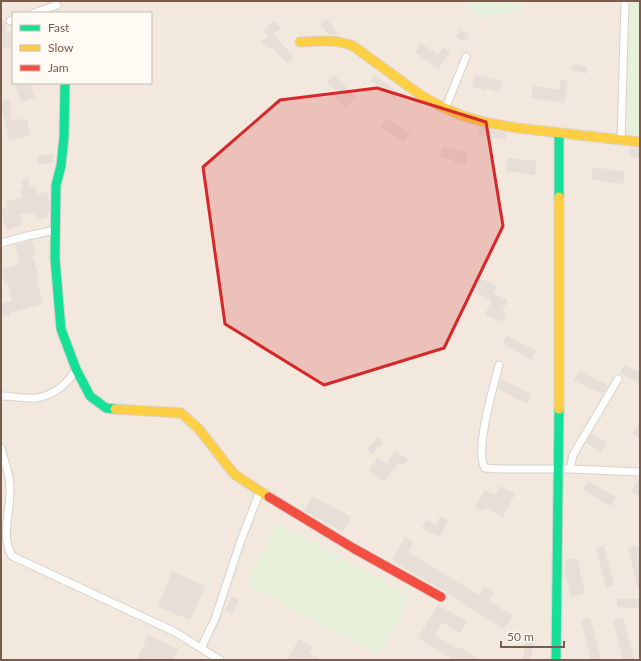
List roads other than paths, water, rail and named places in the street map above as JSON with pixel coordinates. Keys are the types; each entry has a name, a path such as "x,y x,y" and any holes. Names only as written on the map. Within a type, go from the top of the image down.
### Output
{"street":[{"path":"621,140 625,1"},
{"path":"36,12 57,3"},
{"path":"300,42 337,41 353,46 426,98 445,109 465,117 492,124 640,142"},
{"path":"445,109 466,57"},
{"path":"66,84 64,137 61,166 56,185 56,259 62,329 76,369 90,396 106,408 181,413 198,428 234,474 353,548 441,597"},
{"path":"556,660 559,469 559,133"},
{"path":"1,243 56,230"},
{"path":"499,365 485,422 482,450 484,466 488,469 559,469 640,472"},
{"path":"1,396 31,398 44,396 62,386 76,369"},
{"path":"570,470 573,455 618,379"},
{"path":"1,448 10,481 10,498 4,529 5,543 9,553 12,556 169,629 220,660"},
{"path":"201,648 215,619 240,543 260,491"}]}
